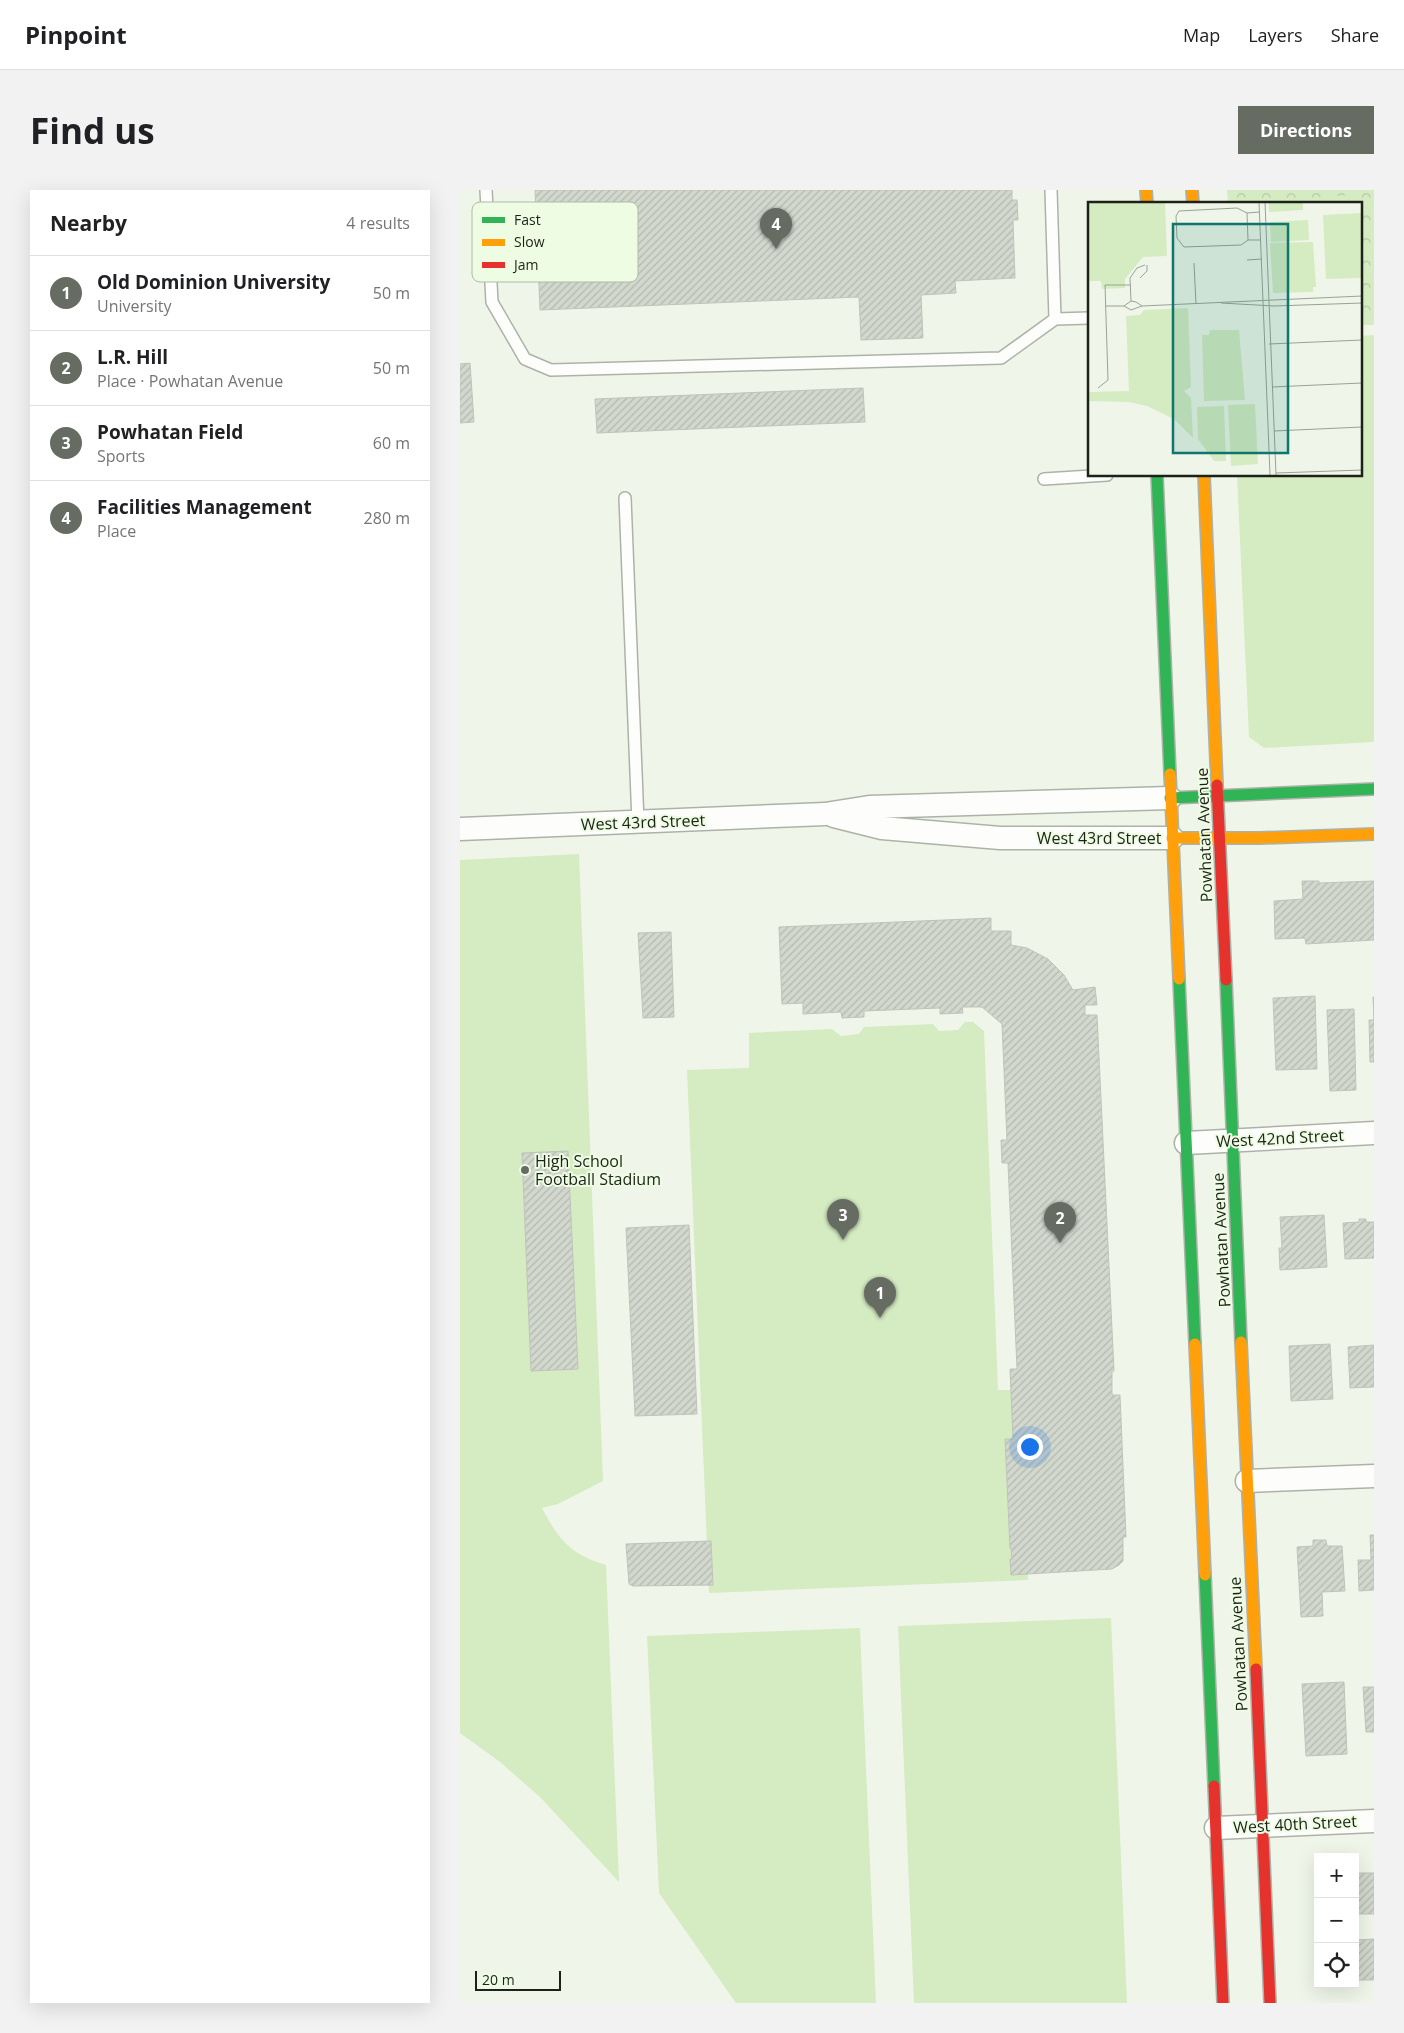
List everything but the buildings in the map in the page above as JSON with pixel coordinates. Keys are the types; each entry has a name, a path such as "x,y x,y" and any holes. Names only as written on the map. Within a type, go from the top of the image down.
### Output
{"street":[{"name":"Powhatan Avenue","path":"1157,476 1223,2003"},
{"name":"Powhatan Avenue","path":"1204,476 1270,2003"},
{"name":"West 43rd Street","path":"460,829 825,814 869,807 1217,797 1374,788"},
{"name":"West 43rd Street","path":"825,814 882,828 1000,838 1260,838 1374,834"},
{"name":"West 42nd Street","path":"1186,1143 1374,1133"},
{"path":"1247,1481 1374,1476"},
{"name":"West 40th Street","path":"1216,1828 1374,1821"}],"lane":[{"path":"1051,190 1055,319"},
{"path":"491,282 492,302 525,359 551,370 1001,358 1055,319 1088,318"},
{"path":"1044,480 1094,476"},
{"path":"625,498 638,822"}],"green space":[{"path":"1227,190 1374,190 1374,325 1362,325 1362,202 1228,202"},
{"path":"1353,195 1354,202 1306,202 1306,198"},
{"path":"1374,335 1374,742 1264,748 1249,737 1237,476 1362,476 1362,336"},
{"name":"High School Football Stadium","path":"579,854 603,1481 558,1504 542,1508 554,1529 574,1551 606,1565 619,1882 540,1797 500,1762 460,1733 460,860"},
{"path":"965,1022 973,1022 984,1031 998,1390 1022,1390 1028,1580 709,1593 687,1070 749,1068 749,1033 832,1029 841,1036 859,1034 864,1027 933,1024 939,1031 958,1030"},
{"path":"1111,1618 1127,2003 914,2003 898,1626"},
{"path":"860,1628 876,2003 736,2003 659,1893 647,1636"}],"traffic: fast":[{"path":"1157,476 1170,774"},
{"path":"1170,798 1374,789"},
{"path":"1179,979 1195,1344"},
{"path":"1226,980 1241,1342"},
{"path":"1205,1575 1214,1786"}],"traffic: slow":[{"path":"1146,190 1147,202"},
{"path":"1192,190 1193,202"},
{"path":"1204,476 1217,785"},
{"path":"1170,774 1179,979"},
{"path":"1172,838 1260,838 1374,834"},
{"path":"1241,1342 1256,1669"},
{"path":"1195,1344 1205,1575"}],"traffic: jam":[{"path":"1217,785 1226,980"},
{"path":"1256,1669 1270,2003"},
{"path":"1214,1786 1223,2003"}],"place":[{"name":"Facilities Management","path":"776,249"},
{"name":"High School Football Stadium","path":"525,1170"},
{"name":"Powhatan Field","path":"843,1240"},
{"name":"L.R. Hill","path":"1060,1243"},
{"name":"Old Dominion University","path":"880,1318"}]}
